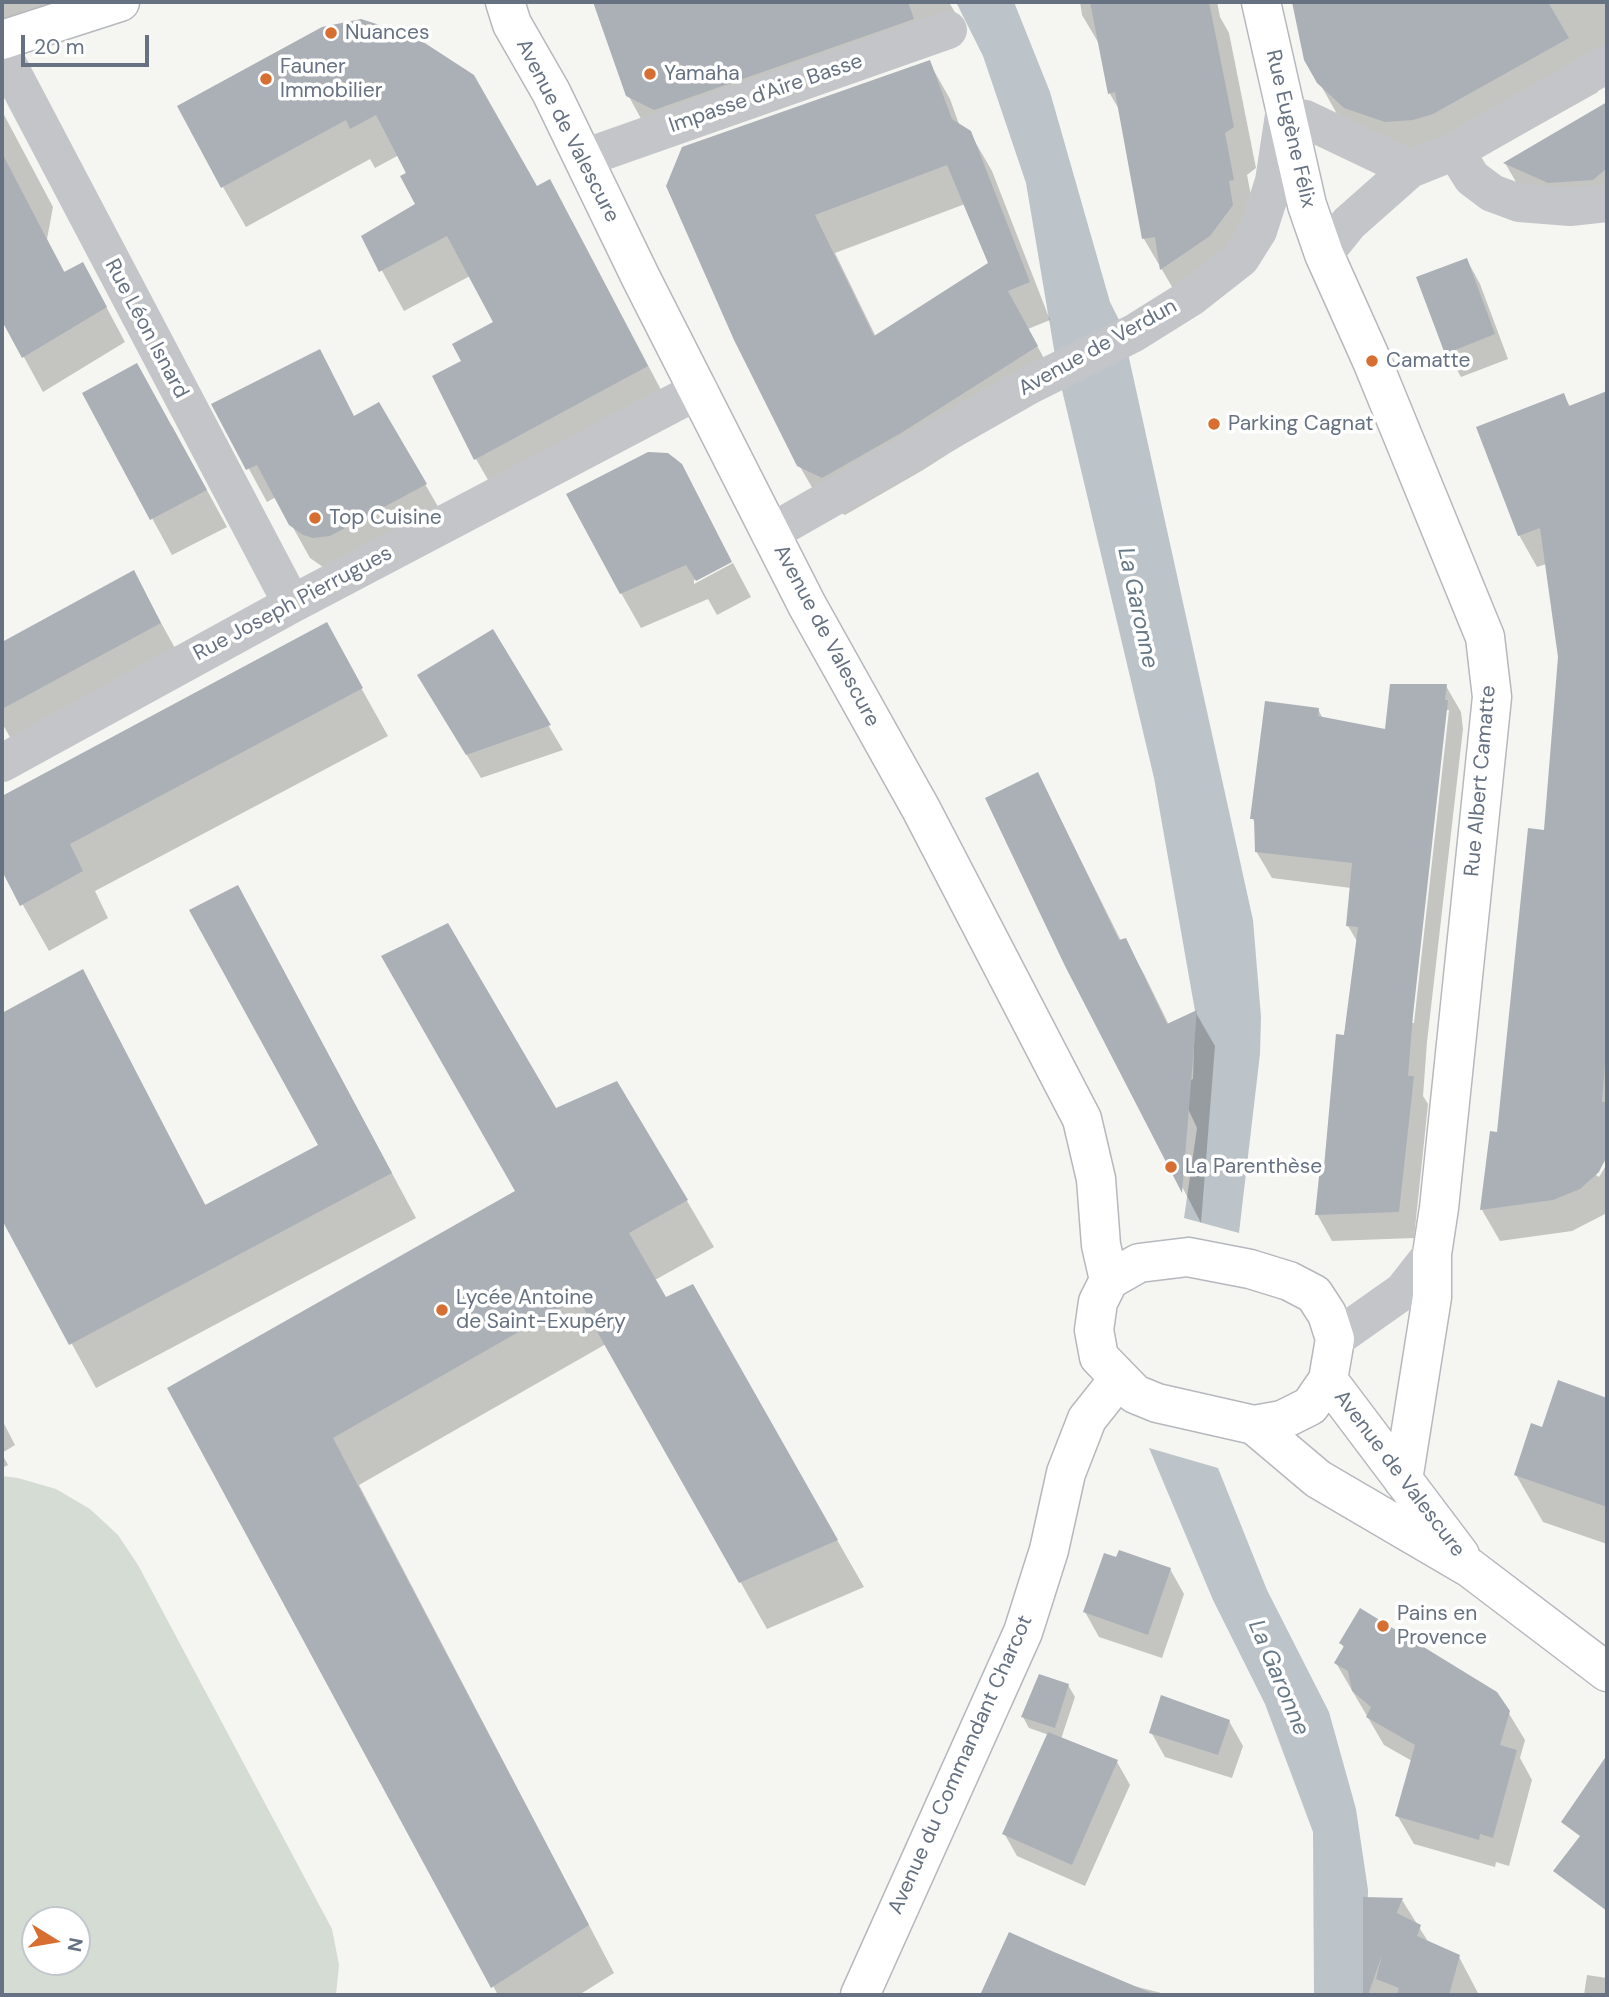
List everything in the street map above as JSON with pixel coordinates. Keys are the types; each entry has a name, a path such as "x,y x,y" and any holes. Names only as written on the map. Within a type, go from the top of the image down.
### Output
{"main road":[{"path":"2,40 120,2"},
{"name":"Rue Eugène Félix","path":"1261,2 1284,115 1307,205 1324,254"},
{"name":"Avenue de Valescure","path":"500,9 584,158 771,533 921,809 1082,1119 1096,1179 1101,1245 1109,1280"},
{"name":"Rue Albert Camatte","path":"1324,254 1372,360 1485,637 1492,697 1432,1254 1432,1297 1403,1480"},
{"path":"1188,1257 1250,1269 1289,1281 1314,1294 1327,1314 1335,1339 1328,1380 1310,1406 1296,1415 1254,1425 1157,1403 1135,1394 1118,1380 1099,1357 1094,1329 1098,1302 1109,1280 1139,1264 1188,1257"},
{"name":"Avenue du Commandant Charcot","path":"860,1995 1023,1632 1049,1550 1066,1473 1087,1419 1118,1380"},
{"name":"Avenue de Valescure","path":"1328,1380 1469,1568"},
{"name":"Avenue de Valescure","path":"1254,1425 1318,1479 1469,1568 1607,1672"}],"street":[{"name":"Impasse d'Aire Basse","path":"584,158 948,30"},
{"name":"Rue Léon Isnard","path":"2,53 292,604"},
{"path":"1324,254 1349,223 1410,169 1455,150 1607,64"},
{"path":"1284,115 1305,119 1410,169"},
{"name":"Avenue de Verdun","path":"771,533 1030,385 1134,333 1190,298 1241,258 1258,231 1274,181 1284,115"},
{"path":"1455,150 1472,178 1492,193 1519,203 1570,207 1607,203"},
{"name":"Rue Joseph Pierrugues","path":"2,763 292,604 699,390"},
{"name":"Rue Albert Camatte","path":"1335,1339 1404,1290 1432,1254"}],"shaded area":[{"path":"2,1476 56,1489 90,1509 118,1535 138,1565 332,1929 339,1965 336,1995 2,1995"}],"water":[{"name":"La Garonne","path":"956,2 1014,2 1050,92 1110,302 1122,326 1253,920 1261,1017 1260,1054 1239,1233 1184,1218 1197,1128 1178,1087 1193,1079 1195,1011 1154,778 1058,373 1026,183 983,56"},
{"name":"La Garonne","path":"1149,1448 1218,1468 1267,1590 1329,1712 1356,1809 1368,1890 1366,1995 1314,1995 1313,1832 1265,1704 1213,1600"}],"building":[{"path":"593,2 908,2 914,19 654,110 626,96"},
{"path":"1090,2 1209,2 1234,127 1225,133 1234,180 1229,181 1233,205 1210,236 1160,270 1155,237 1142,239 1115,92 1108,94"},
{"path":"1292,2 1548,2 1569,38 1433,114 1413,120 1385,122 1344,108 1317,83 1304,60"},
{"path":"361,19 414,36 474,75 537,186 550,179 648,366 474,460 432,376 461,361 452,344 493,322 447,236 379,272 361,236 415,204 400,176 406,173 376,115 350,129 346,120 221,188 177,106 322,27"},
{"path":"930,60 952,119 971,131 1030,282 1008,291 1038,346 901,433 822,478 797,466 734,340 666,186 682,147","holes":["947,165 988,263 874,336 815,215"]},
{"path":"1607,102 1607,168 1593,180 1548,183 1503,163"},
{"path":"2,153 64,272 83,262 107,307 22,358 2,321"},
{"path":"1467,258 1495,334 1445,354 1416,277"},
{"path":"320,349 354,416 379,402 427,484 330,536 313,538 303,535 289,525 257,465 246,470 211,404"},
{"path":"137,363 207,490 150,520 82,393"},
{"path":"1607,391 1607,1037 1602,1102 1607,1102 1607,1155 1599,1172 1580,1189 1553,1200 1480,1210 1490,1131 1497,1132 1528,828 1544,830 1558,657 1540,528 1518,536 1476,427 1564,393 1569,406"},
{"path":"648,452 668,453 682,464 732,562 696,581 686,565 620,594 566,494"},
{"path":"134,570 161,623 2,709 2,642"},
{"path":"327,622 363,688 70,844 83,871 20,906 2,871 2,796"},
{"path":"493,629 551,725 466,755 417,675"},
{"path":"1390,684 1447,684 1445,700 1448,700 1413,1015 1408,1076 1414,1076 1399,1212 1315,1215 1320,1167 1324,1167 1336,1034 1344,1035 1358,927 1346,926 1352,863 1255,852 1254,819 1250,819 1265,701 1319,708 1318,716 1385,729"},
{"path":"1038,772 1119,940 1126,938 1167,1024 1197,1010 1182,1193 1065,966 985,798"},
{"path":"238,885 392,1173 69,1345 2,1220 2,1013 83,969 205,1205 318,1145 189,910"},
{"path":"448,923 556,1108 617,1081 688,1200 629,1233 666,1297 693,1284 838,1540 739,1583 578,1298 333,1438 589,1925 491,1988 167,1388 515,1191 381,956"},
{"path":"1558,1380 1607,1398 1607,1507 1514,1475 1531,1423 1542,1427"},
{"path":"1119,1550 1171,1568 1148,1635 1083,1612 1104,1553 1116,1557"},
{"path":"1360,1608 1497,1692 1510,1711 1500,1745 1517,1750 1493,1838 1480,1834 1479,1840 1395,1816 1415,1745 1366,1717 1371,1707 1352,1691 1348,1671 1334,1663 1344,1646 1339,1643"},
{"path":"1039,1674 1069,1684 1055,1728 1021,1717"},
{"path":"1161,1695 1230,1720 1218,1755 1149,1733"},
{"path":"1048,1732 1118,1760 1072,1865 1002,1834"},
{"path":"1607,1755 1607,1911 1553,1871 1580,1836 1561,1822"},
{"path":"1363,1897 1403,1898 1397,1913 1421,1925 1417,1936 1460,1955 1449,1995 1397,1995 1399,1988 1376,1979 1382,1955 1368,1995 1363,1995"},
{"path":"1009,1932 1054,1952 1156,1995 980,1995"}],"place":[{"name":"Nuances","path":"331,33"},
{"name":"Yamaha","path":"650,74"},
{"name":"Fauner Immobilier","path":"266,79"},
{"name":"Camatte","path":"1372,361"},
{"name":"Parking Cagnat","path":"1214,424"},
{"name":"Top Cuisine","path":"315,518"},
{"name":"La Parenthèse","path":"1171,1167"},
{"name":"Lycée Antoine de Saint-Exupéry","path":"442,1310"},
{"name":"Pains en Provence","path":"1383,1626"}]}
